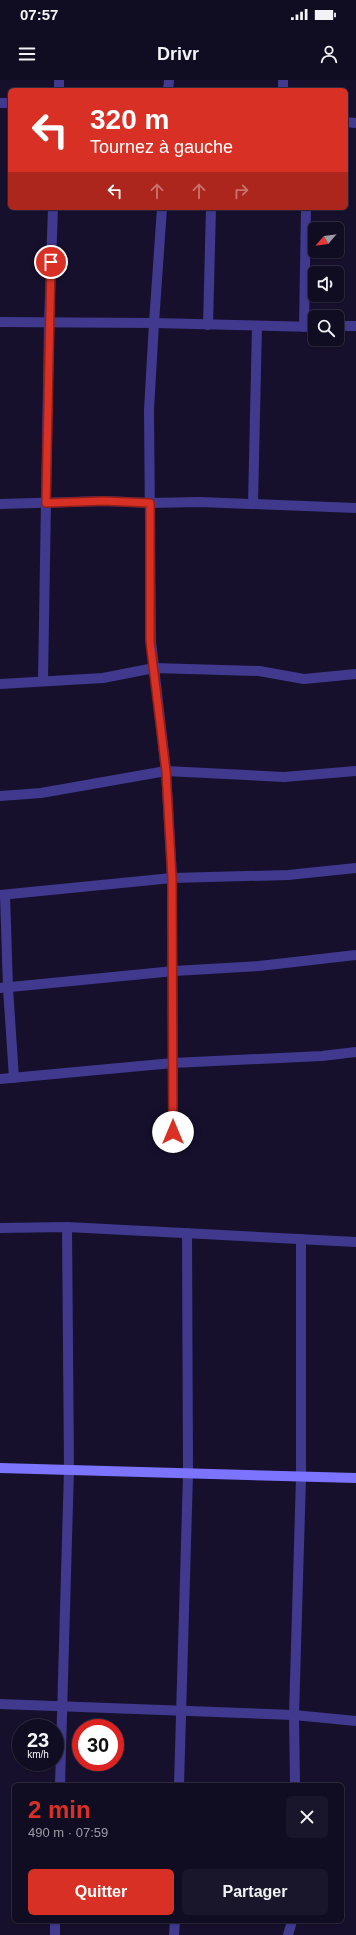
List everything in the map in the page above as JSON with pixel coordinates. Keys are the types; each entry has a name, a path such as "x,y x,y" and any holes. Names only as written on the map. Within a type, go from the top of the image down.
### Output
{"street":[{"path":"43,681 49,322 53,210"},
{"path":"162,210 149,410 150,641 166,771 172,878 174,971 173,1132"},
{"path":"208,325 211,210"},
{"path":"304,327 306,210"},
{"path":"0,322 154,323 308,327"},
{"path":"253,504 257,326"},
{"path":"344,326 356,326"},
{"path":"0,504 104,501 150,503 200,502 356,508"},
{"path":"0,684 103,678 154,668 259,671 304,679 356,674"},
{"path":"0,796 41,793 166,771 284,777 356,771"},
{"path":"14,1078 4,988 3,895 172,878 288,875 356,868"},
{"path":"4,988 174,971 259,966 356,955"},
{"path":"0,1079 173,1063 322,1056 356,1052"},
{"path":"0,1228 67,1228 356,1242"},
{"path":"60,1783 69,1469 67,1228"},
{"path":"179,1783 188,1474 187,1233"},
{"path":"295,1783 294,1715 300,1476 301,1239"},
{"path":"0,1468 356,1478"},
{"path":"0,1704 294,1715 356,1721"},
{"path":"55,1923 55,1935"},
{"path":"174,1935 175,1923"},
{"path":"288,1935 292,1923"},
{"path":"292,1923 297,1935"}],"route":[{"path":"51,262 46,503 104,501 150,503 150,641 166,771 172,878 174,971 173,1132"}]}
